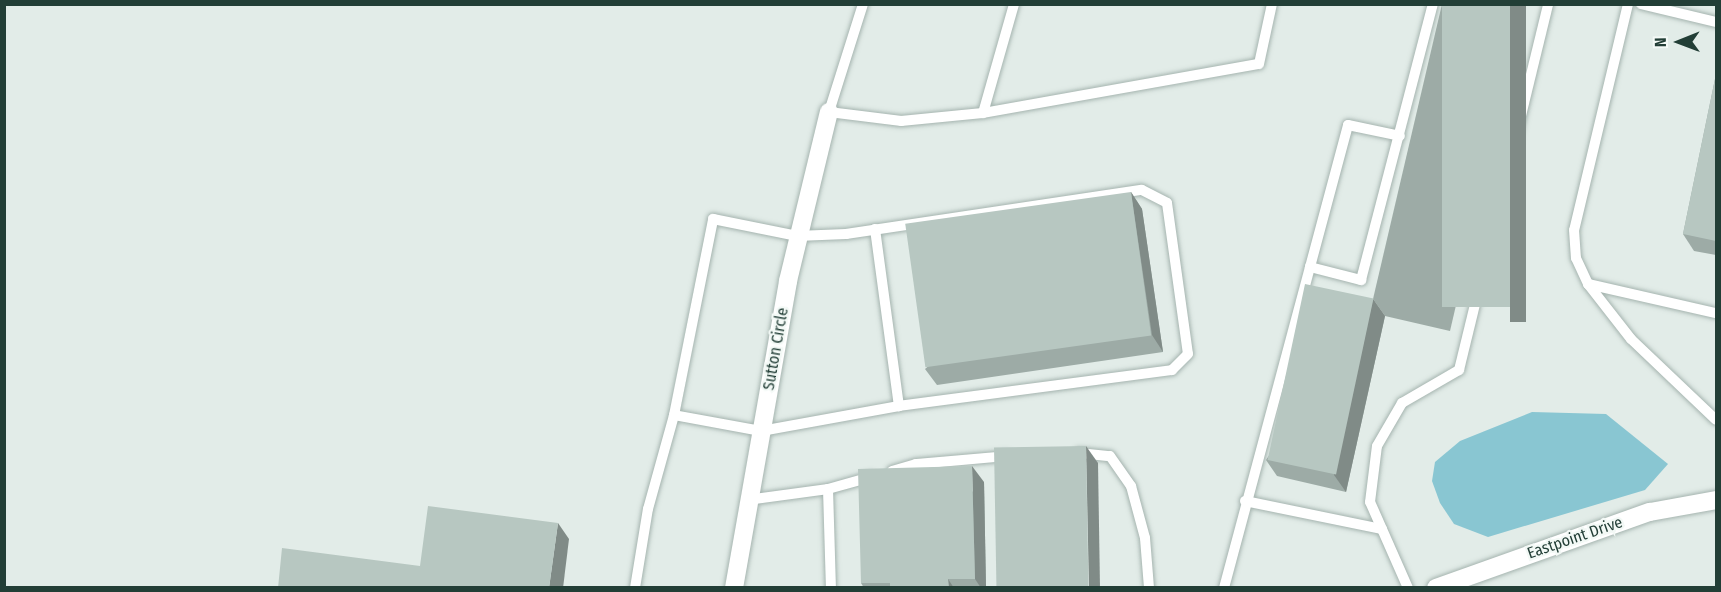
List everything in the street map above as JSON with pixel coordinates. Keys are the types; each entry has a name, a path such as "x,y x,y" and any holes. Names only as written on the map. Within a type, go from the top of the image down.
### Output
{"street":[{"name":"Sutton Circle","path":"734,588 747,500 797,236 829,112"},
{"name":"Eastpoint Drive","path":"1436,588 1650,512 1716,500"}],"lane":[{"path":"863,4 829,112 901,121 983,113 1259,64 1272,4"},
{"path":"983,113 1014,4"},
{"path":"1310,267 1360,280 1400,136 1433,4"},
{"path":"1408,588 1370,502 1377,446 1402,403 1459,370 1548,4"},
{"path":"1628,4 1574,230 1576,258 1588,285 1631,339 1716,420"},
{"path":"1641,4 1716,22"},
{"path":"1224,588 1251,475 1348,125 1400,136"},
{"path":"635,588 648,509 674,415 713,219 797,236 875,229 1142,190 1167,202 1188,354 1172,370 899,406 761,431 674,415"},
{"path":"875,229 899,406"},
{"path":"1588,285 1716,313"},
{"path":"1067,452 1110,456 1131,486 1145,538 1149,588"},
{"path":"747,500 828,489 916,464 1021,454"},
{"path":"828,489 831,588"},
{"path":"1245,501 1382,529"}],"water":[{"path":"1532,412 1606,414 1668,464 1645,490 1488,537 1454,524 1440,503 1432,481 1435,462 1460,441"}],"building":[{"path":"1442,4 1510,4 1510,307 1442,307"},
{"path":"1716,74 1716,241 1683,234"},
{"path":"1131,192 1151,336 925,367 905,224"},
{"path":"1305,284 1373,299 1336,475 1268,460"},
{"path":"1086,446 1088,588 996,588 994,448"},
{"path":"972,466 975,579 948,579 949,588 890,588 890,583 861,583 858,469"},
{"path":"428,506 558,523 549,588 278,588 282,548 420,566"}]}
